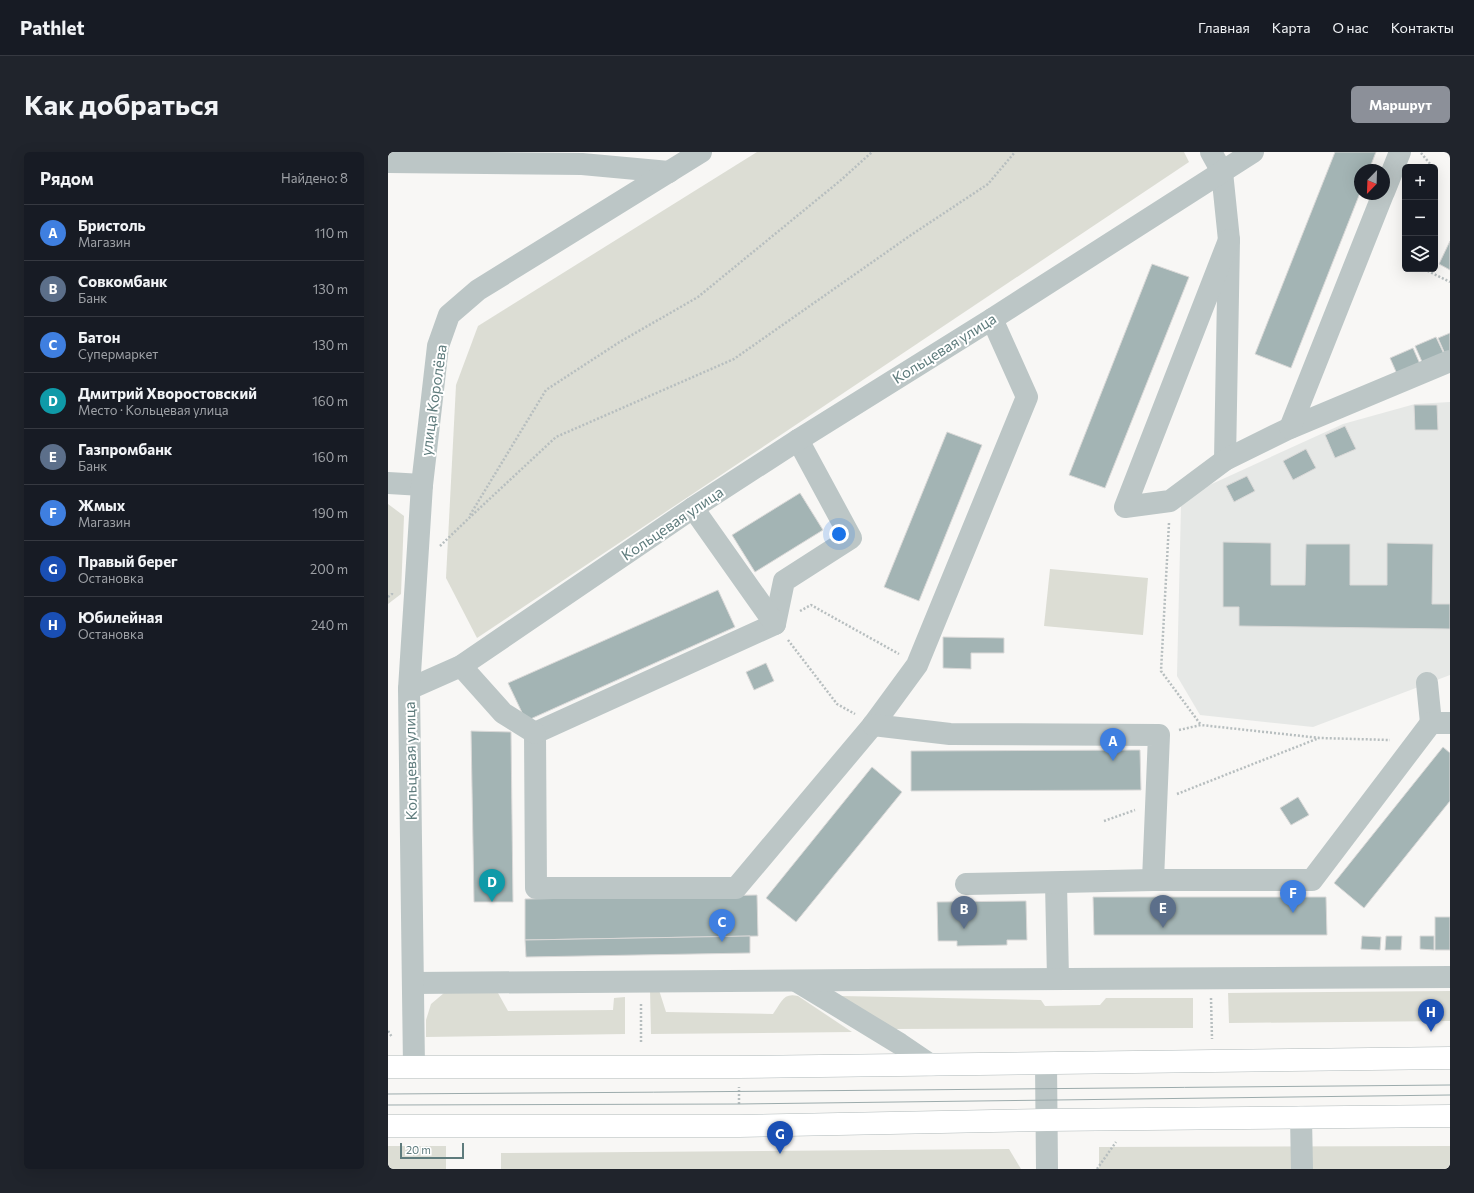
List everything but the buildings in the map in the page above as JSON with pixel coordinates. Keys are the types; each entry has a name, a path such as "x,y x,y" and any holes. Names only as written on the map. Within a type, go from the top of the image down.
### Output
{"highway":[{"path":"388,1067 738,1067 1450,1058"},
{"path":"388,1126 746,1126 1047,1120 1450,1116"}],"street":[{"name":"улица Королёва","path":"408,689 422,485 438,346 449,315 478,290 701,152"},
{"path":"1211,152 1222,172 1229,240 1225,460"},
{"name":"Кольцевая улица","path":"414,1067 408,689 461,666 693,508 1253,152"},
{"path":"1390,178 1400,152"},
{"path":"388,162 582,164 669,172"},
{"path":"1290,428 1381,200"},
{"path":"1229,240 1125,507 1170,501 1225,460 1290,428 1450,361"},
{"path":"534,733 536,888 736,888 873,725 917,665 1027,397 992,319"},
{"path":"775,624 784,581 851,538 798,440"},
{"path":"388,483 422,485"},
{"path":"693,508 775,624"},
{"path":"534,733 775,624"},
{"path":"461,666 503,713 534,733"},
{"path":"966,884 1154,880 1312,880 1440,723 1427,683"},
{"path":"873,725 950,734 1159,735 1154,880"},
{"path":"1056,883 1058,979"},
{"path":"413,983 798,982 1210,977 1450,977"},
{"path":"798,982 900,1044 931,1065"},
{"path":"1046,1064 1047,1169"},
{"path":"1301,1117 1302,1169"}],"path":[{"path":"468,519 546,390 618,343 698,297 841,180 872,152"},
{"path":"438,549 556,437 734,359 911,235 988,184 1015,152"},
{"path":"1420,152 1431,164"},
{"path":"1430,272 1450,282"},
{"path":"1170,501 1161,671 1201,725 1320,738 1395,740"},
{"path":"873,725 837,704 775,624 811,605 917,665"},
{"path":"1104,821 1157,802 1320,738"},
{"path":"641,983 641,1043"},
{"path":"1211,995 1212,1040"},
{"path":"739,1087 739,1110"}],"shaded area":[{"path":"757,152 1184,152 1189,162 477,638 446,578 456,385 478,326"},
{"path":"1450,402 1450,675 1313,727 1200,715 1177,676 1181,506 1203,488 1343,424 1415,404"},
{"path":"388,504 404,516 401,594 388,604"},
{"path":"1050,569 1148,578 1143,635 1044,626"},
{"path":"650,990 659,990 666,1012 773,1014 783,999 793,995 798,996 852,1032 651,1034"},
{"path":"1450,991 1450,1021 1229,1023 1228,993"},
{"path":"444,993 498,993 508,1011 613,1010 614,998 625,997 625,1034 426,1037 426,1020 431,1004"},
{"path":"841,996 1041,1000 1045,1006 1100,1005 1106,998 1193,998 1193,1028 888,1029"},
{"path":"388,1146 446,1146 446,1169 388,1169"},
{"path":"1450,1146 1450,1169 1099,1169 1099,1147"},
{"path":"1009,1149 1021,1169 501,1169 501,1153"}],"tram line":[{"path":"388,1094 1450,1085"},
{"path":"388,1105 739,1104 1450,1095"}],"place":[{"name":"Бристоль","path":"1113,761"},
{"name":"Дмитрий Хворостовский","path":"492,902"},
{"name":"Жмых","path":"1293,913"},
{"name":"Газпромбанк","path":"1163,928"},
{"name":"Совкомбанк","path":"964,929"},
{"name":"Батон","path":"722,942"},
{"name":"Юбилейная","path":"1431,1032"},
{"name":"Правый берег","path":"780,1154"}]}
